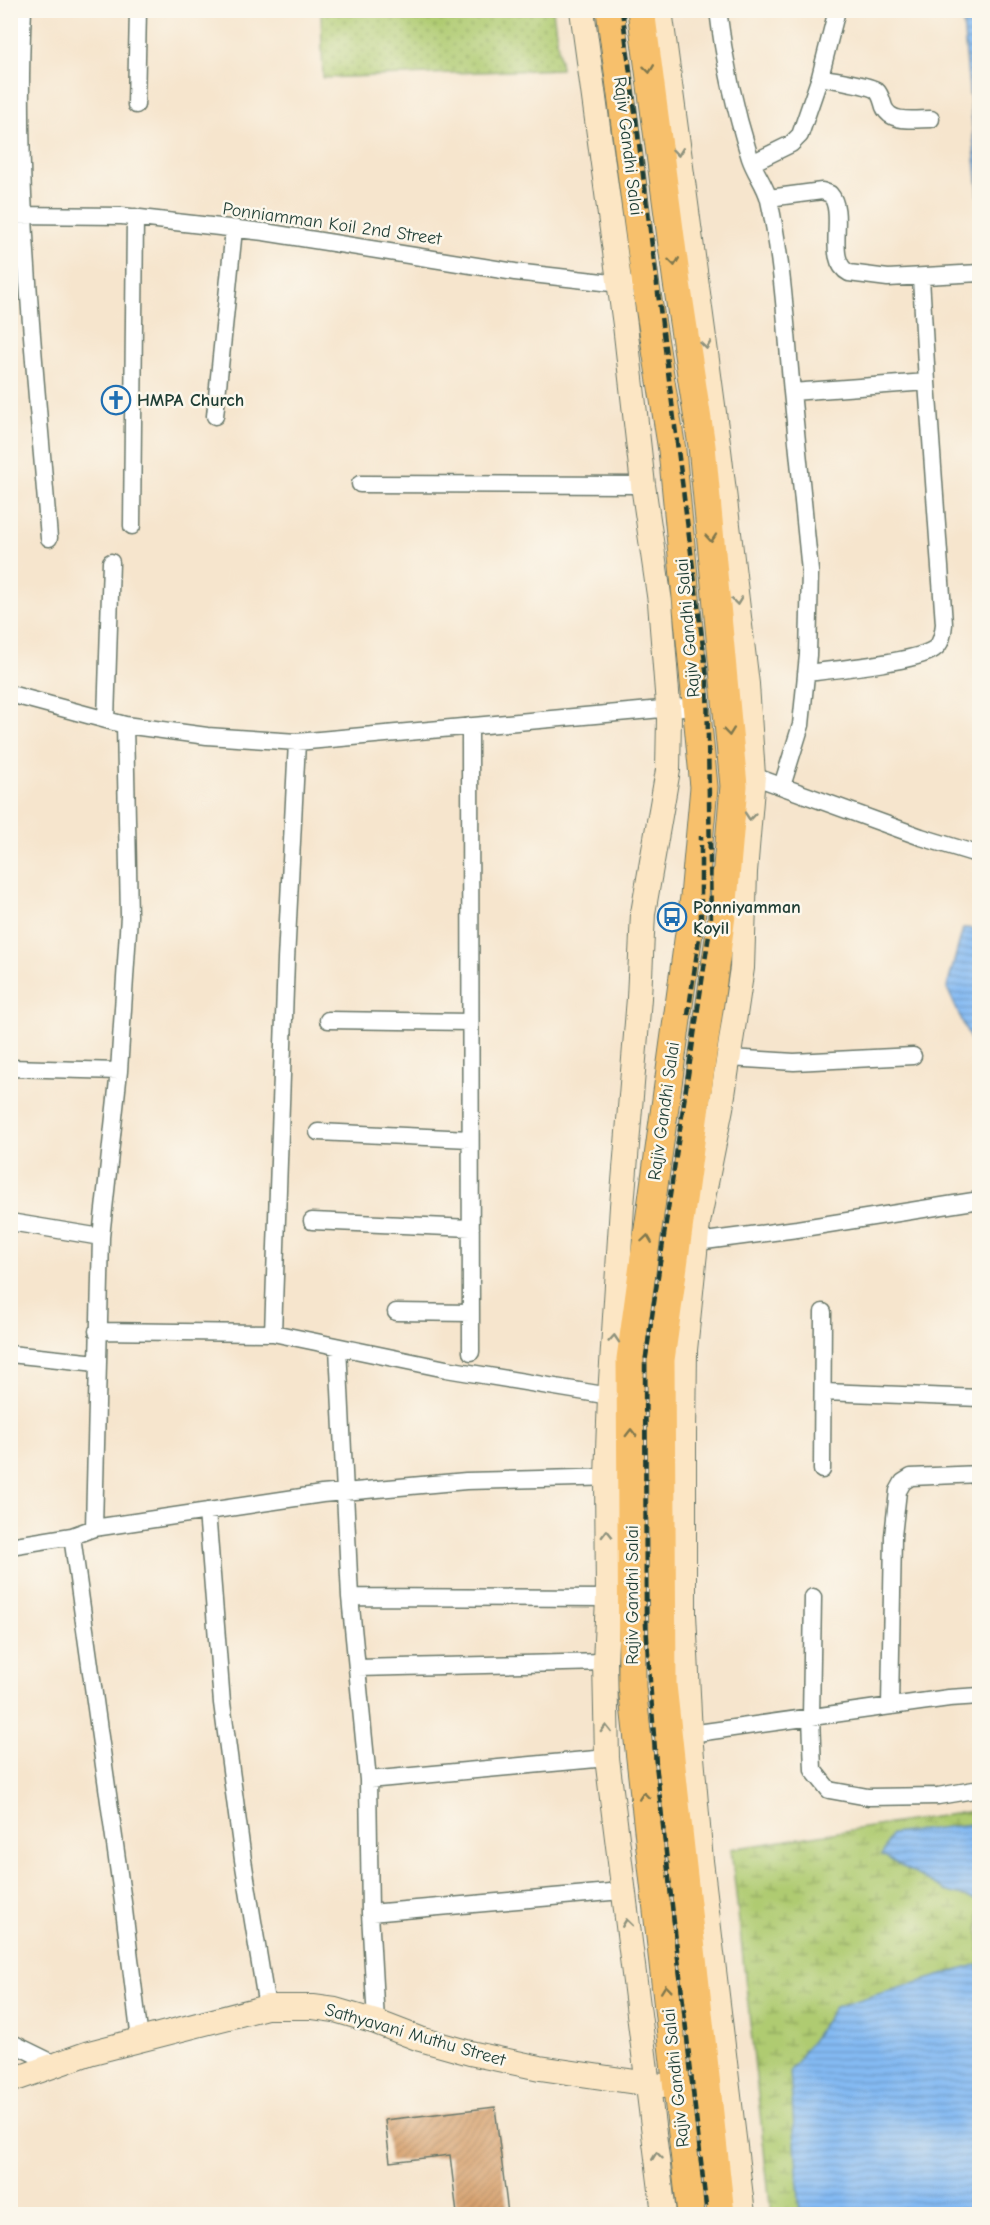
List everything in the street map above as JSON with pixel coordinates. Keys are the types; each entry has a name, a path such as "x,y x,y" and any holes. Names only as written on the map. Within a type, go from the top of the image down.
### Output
{"main road":[{"name":"Rajiv Gandhi Salai","path":"610,10 646,287 672,450 704,787 694,897 630,1359 619,1477 632,1687 691,2214"},
{"name":"Rajiv Gandhi Salai","path":"641,10 676,283 702,446 743,772 735,786 724,901 661,1360 663,1685 721,2214"}],"street":[{"path":"23,10 17,214 49,538"},
{"path":"136,105 138,10"},
{"path":"582,10 620,284 643,485 660,602 668,709 668,770 643,913 639,998 610,1396 619,1477 608,1598 605,1662 607,1758 664,2214"},
{"path":"660,10 719,450 747,684 743,772 745,872 742,968 697,1242 685,1350 684,1614 690,1734 701,1860 743,2214"},
{"path":"718,10 735,110 752,162 769,198 779,262 810,571 806,674 801,725 782,786"},
{"path":"752,162 797,140 820,77 837,10"},
{"path":"820,77 873,89 881,96 890,116 931,119"},
{"path":"769,198 822,191 830,194 836,206 837,248 844,270 861,275 888,278 980,273"},
{"name":"Ponniamman Koil 2nd Street","path":"17,214 135,217 234,229 515,272 646,287"},
{"path":"132,526 135,217"},
{"path":"215,416 234,229"},
{"path":"806,674 913,657 935,649 942,638 944,624 921,278"},
{"path":"792,392 927,382"},
{"path":"360,484 643,485"},
{"path":"106,720 111,562"},
{"path":"10,694 125,725 207,736 297,742 695,706"},
{"path":"94,1528 101,1237 119,1071 129,916 125,725"},
{"path":"470,726 471,1352"},
{"path":"273,1333 285,960 297,742"},
{"path":"743,772 921,837 980,855"},
{"path":"328,1020 470,1022"},
{"path":"729,1058 794,1062 913,1056"},
{"path":"10,1068 119,1071"},
{"path":"318,1132 471,1139"},
{"path":"697,1242 797,1229 980,1200"},
{"path":"312,1221 471,1228"},
{"path":"10,1222 101,1237"},
{"path":"822,1311 824,1392 822,1470"},
{"path":"396,1312 471,1313"},
{"path":"98,1331 273,1333 446,1369 610,1396"},
{"path":"338,1347 350,1597 368,1780 370,1913 376,2022"},
{"path":"10,1354 97,1363"},
{"path":"824,1392 980,1398"},
{"path":"890,1706 893,1536 898,1491 903,1482 911,1478 980,1474"},
{"path":"10,1546 72,1536 94,1528 345,1492 466,1481 619,1477"},
{"path":"207,1511 224,1714 243,1860 267,2007"},
{"path":"72,1536 140,2040"},
{"path":"350,1597 608,1598"},
{"path":"813,1597 811,1717 813,1770 829,1790 868,1797 938,1796 980,1789"},
{"path":"357,1668 605,1662"},
{"path":"690,1734 980,1696"},
{"path":"368,1780 607,1758"},
{"path":"370,1913 622,1891"},
{"name":"Sathyavani Muthu Street","path":"10,2081 89,2053 267,2007 313,2007 335,2010 376,2022 420,2039 481,2055 540,2068 677,2088"},
{"path":"10,2042 55,2064"}],"green space":[{"path":"321,11 553,11 561,69 323,78"},
{"path":"979,1810 979,2214 771,2214 731,1849"}],"water":[{"path":"962,11 979,11 979,202"},
{"path":"963,928 979,929 979,1059 947,988"},
{"path":"979,1823 979,1901 945,1891 882,1855 891,1834"},
{"path":"979,1964 979,2214 800,2214 790,2071 835,2007"}],"building":[{"path":"495,2107 508,2214 457,2214 450,2155 390,2162 385,2120"}],"railway":[{"path":"622,10 707,678 711,921 645,1363 646,1625 656,1764 707,2214"},
{"path":"688,1015 701,924 701,836"}],"place":[{"name":"HMPA Church","path":"116,400"},
{"name":"Ponniyamman Koyil","path":"672,917"}]}
